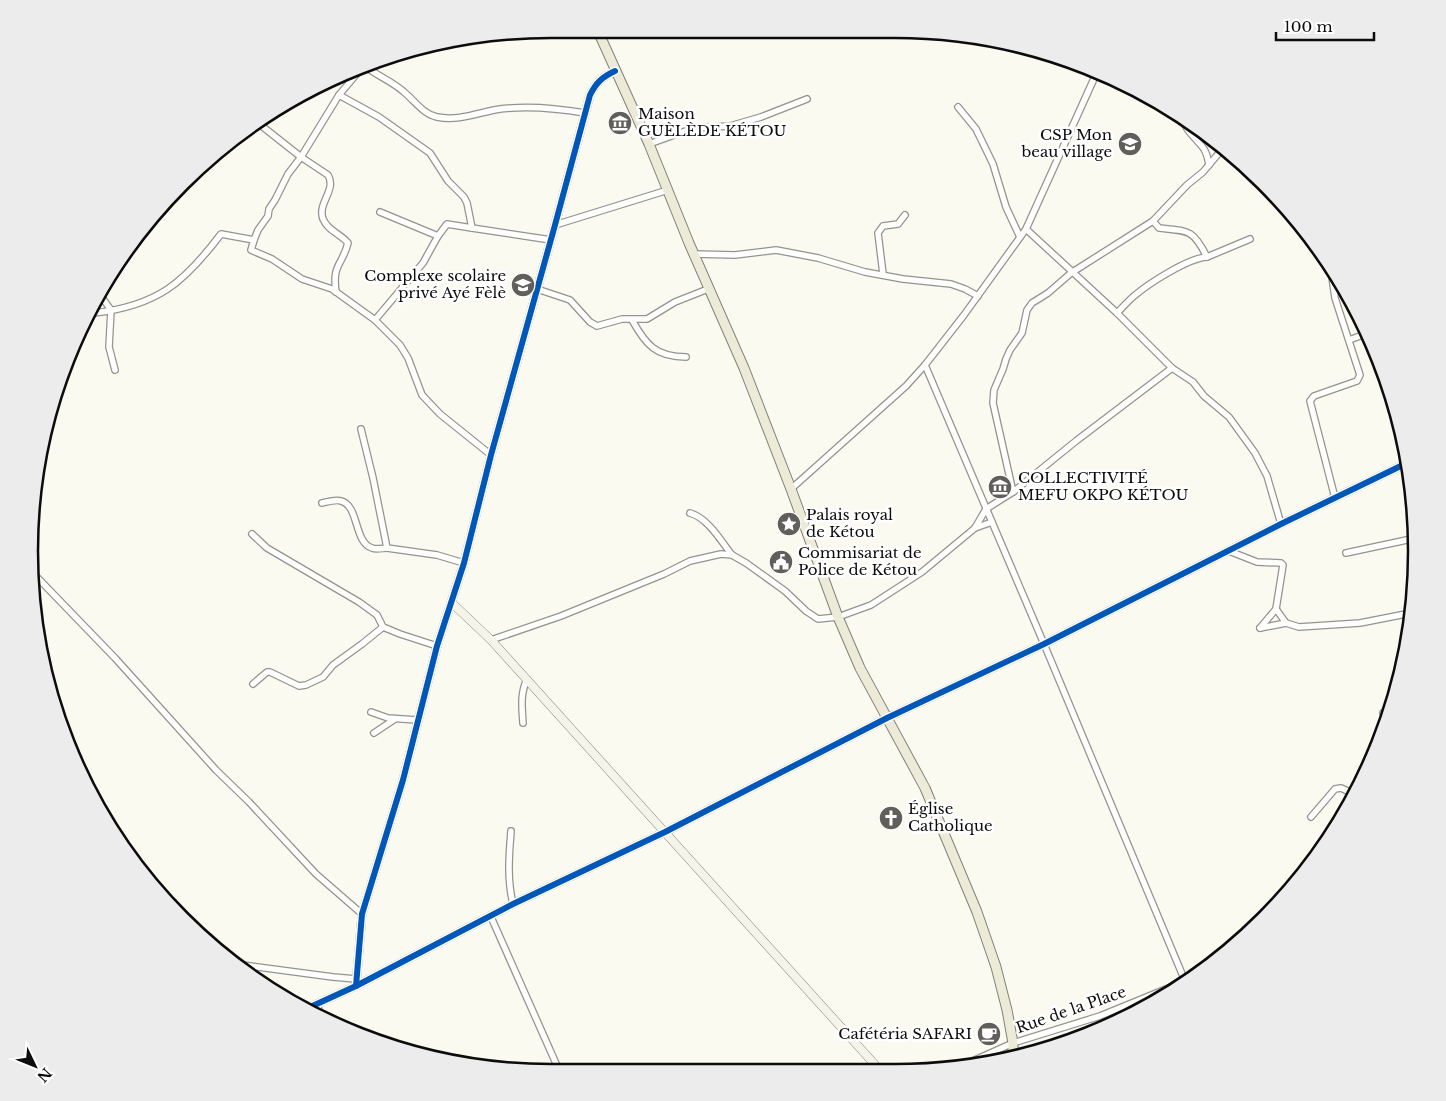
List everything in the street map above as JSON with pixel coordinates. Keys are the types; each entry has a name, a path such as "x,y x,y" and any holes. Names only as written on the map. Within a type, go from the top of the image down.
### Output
{"main road":[{"path":"601,38 744,368 838,618 860,668 926,788 996,967 1007,1010 1013,1050"}],"street":[{"path":"371,71 405,93 425,112 436,117 468,117 494,110 525,108 561,109 585,113"},
{"path":"356,982 362,914 403,780 417,720 464,563 491,455 590,95 603,76 615,71"},
{"path":"354,77 339,95 301,157 280,186 275,200 268,209 268,216 258,230 251,250 272,259 302,279 336,292 375,320 400,345 408,358 422,395 440,414 491,455"},
{"path":"791,489 906,386 925,365 978,296 1026,229 1094,78"},
{"path":"339,95 378,117 430,154 448,181 464,197 472,228"},
{"path":"648,144 694,128 730,126 761,117 807,99"},
{"path":"958,107 979,135 997,176 1006,207 1020,237"},
{"path":"262,126 301,157 328,175 330,179 331,184 322,205 323,220 328,227 348,243 336,268 334,277 336,292"},
{"path":"1187,129 1204,150 1209,165"},
{"path":"1012,492 996,424 993,402 994,390 1010,350 1022,333 1027,310 1071,272 1153,221 1219,153"},
{"path":"555,225 668,190"},
{"path":"380,212 438,236"},
{"path":"883,274 878,233 884,226 898,224 905,216"},
{"path":"1153,221 1159,228 1186,230 1207,257"},
{"path":"375,320 423,263 447,224 551,240"},
{"path":"1026,229 1117,313 1172,368 1193,382 1204,396 1229,417 1255,453 1267,476 1281,524"},
{"path":"96,313 135,306 179,282 202,259 221,234 254,240"},
{"path":"1117,313 1133,296 1195,258 1207,257 1250,239"},
{"path":"694,254 735,255 776,250 818,258 856,270 903,279 951,284 965,288 978,296"},
{"path":"1332,282 1334,298 1341,321 1350,340 1360,374 1357,381 1314,396 1310,401 1335,498"},
{"path":"537,290 570,300 590,322 597,326 622,319 647,318 675,302 708,288"},
{"path":"103,299 111,310 109,347 115,370"},
{"path":"632,320 652,348 663,355 686,357"},
{"path":"1350,340 1361,336"},
{"path":"925,365 1183,976"},
{"path":"975,528 986,509 1012,492 1076,440 1172,368"},
{"path":"361,429 387,548"},
{"path":"314,1005 356,982 491,917 513,904 665,832 887,718 1044,644 1401,465"},
{"path":"322,503 339,500 346,503 352,513 363,542 372,549 387,548 436,555 464,563"},
{"path":"690,513 695,514 710,526 732,555 784,591 818,619 838,618 871,605 902,586 975,528 992,522"},
{"path":"252,534 267,548 359,602 377,615 382,627 438,646"},
{"path":"1346,553 1408,540"},
{"path":"1228,551 1257,562 1281,563 1283,565 1276,609 1260,628 1286,623 1299,627 1360,623 1404,614"},
{"path":"491,640 561,616 664,574 690,561 721,554 732,555"},
{"path":"39,578 115,658 216,770 249,802 316,874 362,914"},
{"path":"452,603 491,640 874,1064"},
{"path":"1276,609 1286,623"},
{"path":"253,684 267,672 299,686 313,682 323,677 333,665 382,627"},
{"path":"523,723 521,702 526,679"},
{"path":"371,712 385,718 417,720"},
{"path":"374,733 397,718"},
{"path":"1311,818 1335,790 1342,788 1348,791"},
{"path":"511,832 508,867 509,887 513,904"},
{"path":"491,917 556,1064"},
{"path":"250,966 356,982"},
{"name":"Rue de la Place","path":"985,1056 1013,1043 1100,1016 1154,994"},
{"path":"317,1004 318,1008"}],"cycle path":[{"path":"356,986 362,914 403,780 437,646 464,563 491,455 590,95 600,81 615,71"},
{"path":"314,1005 356,986 513,904 665,832 887,718 1044,644 1281,524 1401,466"}],"place":[{"name":"Maison GUÈLÈDE KÉTOU","path":"620,123"},
{"name":"CSP Mon beau village","path":"1130,144"},
{"name":"Complexe scolaire privé Ayé Fèlè","path":"523,285"},
{"name":"COLLECTIVITÉ MEFU OKPO KÉTOU","path":"1000,487"},
{"name":"Palais royal de Kétou","path":"789,524"},
{"name":"Commisariat de Police de Kétou","path":"781,562"},
{"name":"Église Catholique","path":"891,818"},
{"name":"Cafétéria SAFARI","path":"989,1034"}]}
